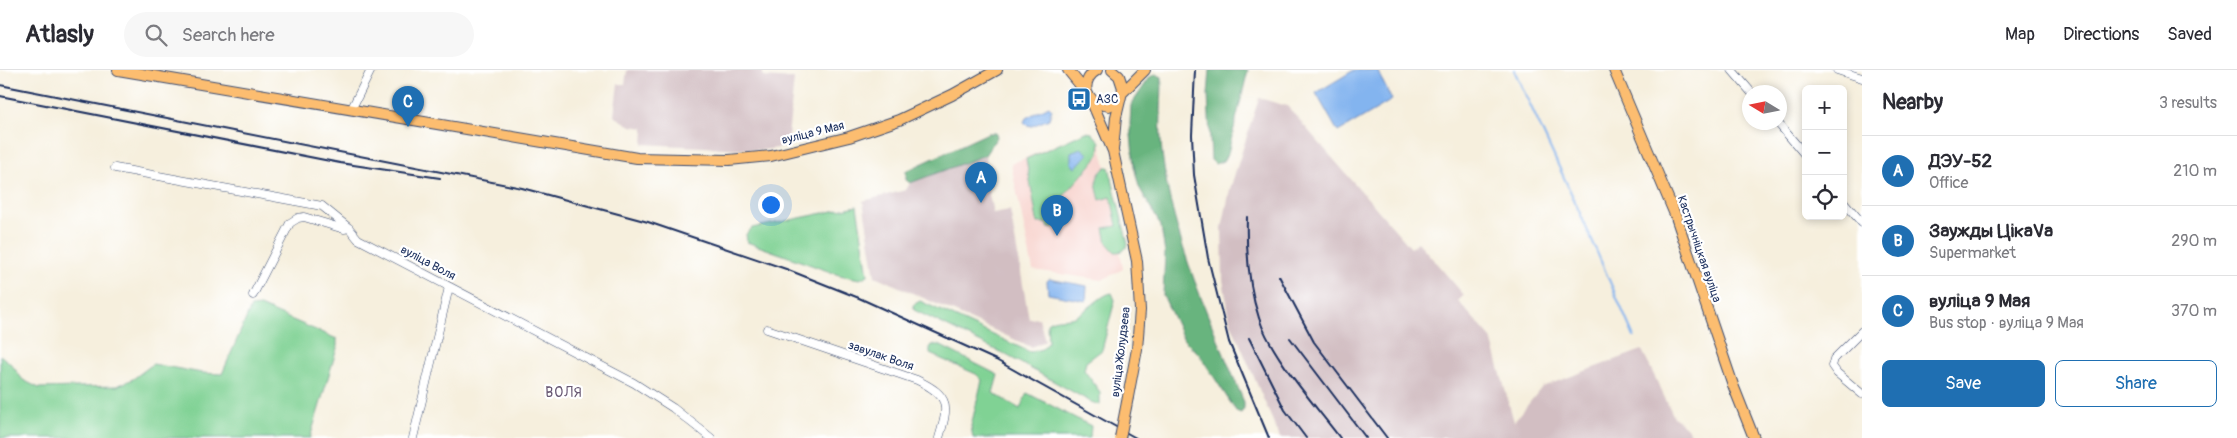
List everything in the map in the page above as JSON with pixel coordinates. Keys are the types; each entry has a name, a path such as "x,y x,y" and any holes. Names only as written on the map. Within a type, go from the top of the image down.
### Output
{"main road":[{"name":"вуліца 9 Мая","path":"118,70 637,158 729,160 771,156 849,137 899,120 952,95 997,70"},
{"path":"1068,70 1090,99 1104,106 1114,104 1145,70"},
{"path":"1097,70 1090,75 1086,83 1090,99 1113,152"},
{"path":"1112,70 1122,79 1122,95 1116,117 1113,152"},
{"name":"Кастрычніцкая вуліца","path":"1614,70 1676,217 1733,384 1754,438"},
{"name":"вуліца Жолудзева","path":"1113,152 1137,261 1140,310 1137,349 1120,438"}],"street":[{"path":"351,110 371,70"},
{"path":"1732,70 1745,85"},
{"path":"1837,70 1862,78"},
{"path":"1784,130 1802,151"},
{"name":"вуліца Воля","path":"115,168 322,206 358,239 634,382 673,408 711,438"},
{"path":"1847,206 1862,223"},
{"path":"253,295 290,223 298,218 304,218 344,229 348,228"},
{"path":"412,438 449,287"},
{"name":"завулак Воля","path":"767,330 917,380 933,388 942,396 946,404 946,414 939,438"},
{"path":"1862,331 1834,359 1832,366 1837,373 1862,394"}],"shaded area":[{"path":"627,70 763,70 763,77 794,79 787,147 762,150 643,144 644,128 631,126 614,116 618,84 625,84"},
{"path":"1259,98 1287,106 1411,248 1418,242 1464,295 1458,301 1491,338 1514,422 1542,387 1642,350 1674,417 1687,428 1692,438 1280,438 1230,321 1223,280 1222,228 1230,189"},
{"path":"1086,132 1092,133 1100,142 1123,269 1102,280 1033,270 1011,164"},
{"path":"985,155 991,182 988,190 993,213 1010,210 1029,319 1039,318 1045,341 1031,347 875,276 863,201 906,190 910,183"}],"green space":[{"path":"1210,70 1248,70 1228,153 1223,161 1215,164 1211,160 1208,95"},
{"path":"1156,74 1162,77 1161,144 1174,217 1194,280 1244,402 1244,408 1241,413 1236,411 1199,354 1184,340 1163,295 1165,254 1161,226 1139,187 1134,166 1130,124 1131,105 1150,77"},
{"path":"1086,132 1092,133 1100,142 1099,154 1062,198 1064,215 1058,216 1059,226 1048,228 1046,223 1038,223 1037,220 1026,159"},
{"path":"988,133 996,133 997,137 985,155 910,183 906,180 906,171"},
{"path":"1106,167 1109,167 1128,244 1120,252 1115,252 1107,243 1104,228 1117,226 1111,197 1100,200 1097,186 1097,178"},
{"path":"857,206 868,275 860,279 839,275 747,242 746,234 752,228"},
{"path":"1112,293 1115,300 1102,350 1086,362 1084,370 1100,392 1100,405 1091,402 1008,356 914,310 913,305 920,301 1030,352 1042,349 1048,342 1047,323 1053,320 1074,317 1103,296"},
{"path":"260,306 337,339 337,348 310,438 0,438 0,355 11,364 23,380 39,388 117,386 133,379 153,364 202,373 222,374 251,307"},
{"path":"932,345 939,345 998,375 993,393 1020,409 1027,393 1091,426 1090,438 973,438 971,426 982,380 976,374 930,354"}],"water":[{"path":"1354,70 1377,70 1392,100 1338,132 1316,93"},
{"path":"1049,106 1052,109 1049,119 1032,126 1024,122 1026,118"},
{"path":"1081,148 1088,154 1075,168 1071,163 1071,152"},
{"path":"1049,279 1087,286 1086,301 1048,294 1047,281"}],"waterway":[{"path":"1514,70 1572,195 1634,337"}],"railway":[{"path":"1195,70 1192,135 1194,175 1208,258 1229,342 1269,438"},
{"path":"0,85 522,188 648,222 786,269 859,298 996,360 1136,438"},
{"path":"0,96 340,163 440,178"},
{"path":"1247,217 1247,256 1250,281 1255,306 1265,333 1283,364 1340,438"},
{"path":"1279,276 1314,342 1387,438"},
{"path":"1249,338 1285,410 1306,438"},
{"path":"1290,338 1366,438"}],"place":[{"name":"АЗС","path":"1079,99"},
{"name":"вуліца 9 Мая","path":"408,127"},
{"name":"ДЭУ-52","path":"981,203"},
{"name":"Заужды ЦікаVа","path":"1057,236"}],"district":[{"name":"ВОЛЯ","path":"564,392"}]}
